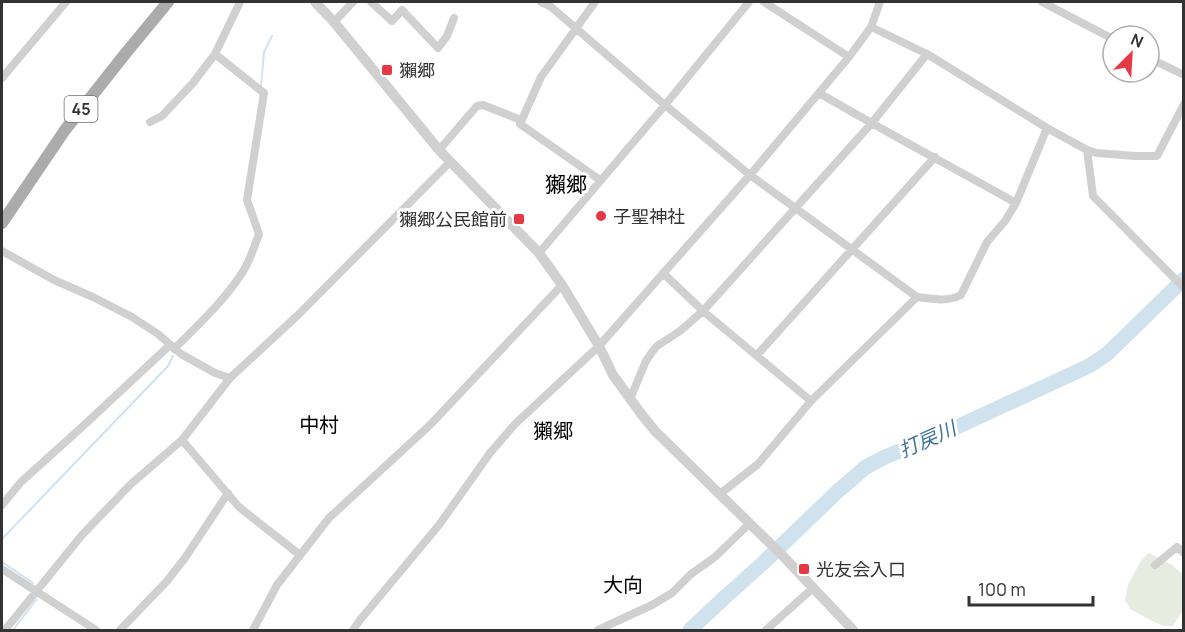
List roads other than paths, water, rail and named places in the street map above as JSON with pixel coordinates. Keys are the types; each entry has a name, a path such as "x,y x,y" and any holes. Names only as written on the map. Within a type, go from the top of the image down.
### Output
{"main road":[{"name":"45","path":"2,223 65,130 167,2"}],"street":[{"path":"2,78 66,2"},
{"path":"150,122 162,116 193,83 215,54 240,2"},
{"path":"315,2 439,150 538,253 562,285 599,346 613,375 655,431 782,555 853,630"},
{"path":"334,22 354,2"},
{"path":"371,2 392,21 402,10 438,48 447,36 454,18"},
{"path":"541,2 550,6 750,176 917,297 953,299 961,295 987,242 1005,222 1016,203 1047,128"},
{"path":"595,2 541,77 520,124 600,180"},
{"path":"538,253 665,105 749,2"},
{"path":"764,2 849,57"},
{"path":"353,630 440,525 496,446 516,424 599,346 750,176 849,57 871,27 880,2"},
{"path":"1042,2 1101,33"},
{"path":"871,27 927,54 1047,128 1097,153 1157,156 1184,104"},
{"path":"2,505 21,482 208,315 243,271 259,234 247,200 264,93 215,54"},
{"path":"630,399 646,361 657,346 680,331 703,311 871,124 927,54"},
{"path":"1161,64 1184,75"},
{"path":"819,93 1016,203"},
{"path":"439,150 477,106 483,105 521,120"},
{"path":"1087,150 1093,196 1181,285"},
{"path":"757,355 935,157"},
{"path":"5,630 90,526 131,484 182,440 230,378 299,314 450,162"},
{"path":"2,251 54,280 132,317 158,334 172,347 215,373 230,378"},
{"path":"663,273 703,311 810,401"},
{"path":"253,630 277,585 329,518 430,425 562,285"},
{"path":"720,494 759,464 810,401 917,297"},
{"path":"182,440 239,507 300,555"},
{"path":"120,630 167,581 228,493"},
{"path":"598,630 672,593 691,574 715,557 749,524"},
{"path":"1155,565 1177,547 1184,553"},
{"path":"2,568 96,630"},
{"path":"766,630 813,588"}],"waterway":[{"path":"261,86 264,52 272,36"},
{"name":"打戻川","path":"690,630 866,467 1089,366 1107,354 1184,279"},
{"path":"2,539 168,366 173,356"},
{"path":"2,562 33,583"},
{"path":"13,630 36,600"}],"place":[{"name":"獺郷","path":"387,70"},
{"name":"子聖神社","path":"601,216"},
{"name":"獺郷公民館前","path":"519,219"},
{"name":"光友会入口","path":"804,569"}],"district":[{"name":"獺郷","path":"566,184"},
{"name":"中村","path":"319,424"},
{"name":"獺郷","path":"553,430"},
{"name":"大向","path":"623,584"}]}
